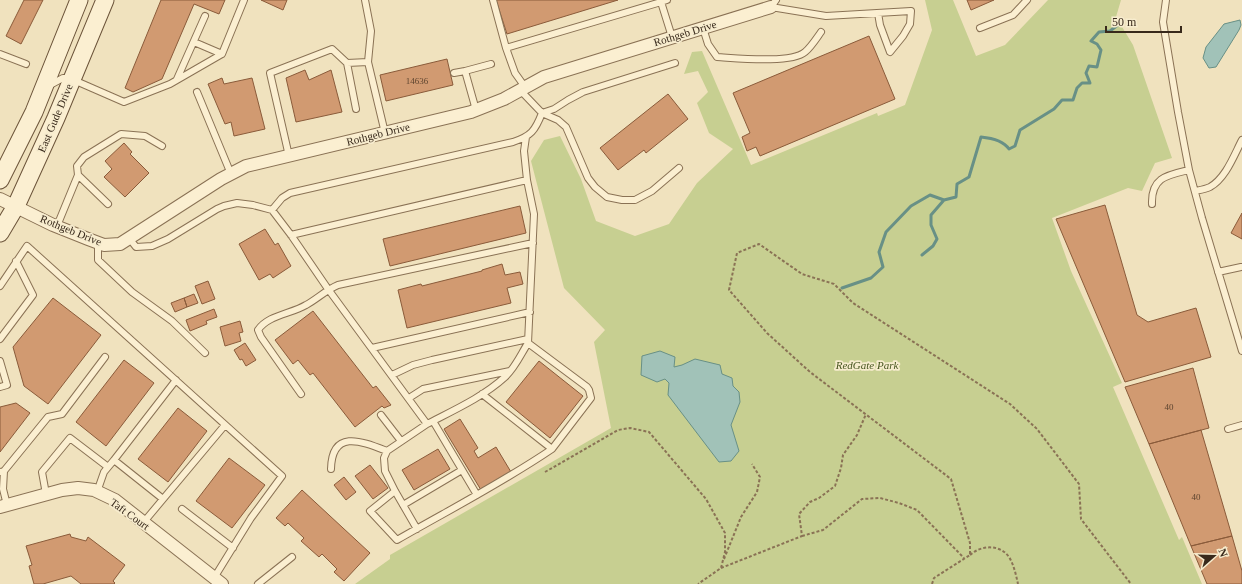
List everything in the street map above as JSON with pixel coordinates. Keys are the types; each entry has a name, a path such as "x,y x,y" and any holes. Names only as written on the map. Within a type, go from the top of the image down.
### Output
{"main road":[{"name":"East Gude Drive","path":"0,180 34,112 79,0"},
{"name":"East Gude Drive","path":"0,233 16,206 72,80 105,0"}],"street":[{"name":"Rothgeb Drive","path":"0,199 57,226 98,243 104,245 120,244 170,211 246,166 476,110 504,99 544,77 703,28 774,3"},
{"name":"Taft Court","path":"4,506 62,490 78,488 97,492 115,500 218,581"}],"lane":[{"path":"43,89 56,80 64,78 124,102 170,84 222,54 244,0"},
{"path":"365,0 372,31 368,62 385,132"},
{"path":"493,0 506,48 522,89 542,113 558,120 566,128 588,178 595,187 607,197 622,200 635,200 652,191 679,168"},
{"path":"980,28 1013,15 1027,0"},
{"path":"1166,0 1163,22 1178,112 1190,170 1218,272 1242,351"},
{"path":"506,48 663,1 672,37"},
{"path":"774,3 826,16 911,11 910,24 903,36 890,52 880,25 878,13"},
{"path":"177,79 205,16"},
{"path":"703,28 708,44 717,57 751,59 794,57 804,52 820,32"},
{"path":"194,42 222,54"},
{"path":"289,156 270,73 332,49 346,63 356,109"},
{"path":"0,54 26,64"},
{"path":"346,63 368,62"},
{"path":"542,113 554,109 583,92 675,63"},
{"path":"454,73 491,64"},
{"path":"465,71 476,110"},
{"path":"197,92 231,174"},
{"path":"272,210 282,198 290,193 513,142 526,137 537,126 542,113"},
{"path":"57,226 78,175 77,166 84,157 121,134 145,136 162,146"},
{"path":"417,529 385,471 384,458 387,451 430,422 482,394 506,376 528,341 534,214 527,180 524,151 526,137"},
{"path":"1195,191 1209,188 1215,183 1224,173 1242,140"},
{"path":"1152,204 1152,195 1160,180 1166,176 1190,170"},
{"path":"78,175 108,204"},
{"path":"291,234 527,180"},
{"path":"129,238 136,247 152,246 168,239 217,209 236,203 253,205 272,210 291,234 328,289 409,398 430,422 478,495"},
{"path":"98,243 98,260 132,292 172,320 205,353"},
{"path":"301,394 261,337 258,330 263,323 306,306 328,289 338,285 532,243"},
{"path":"0,286 27,246 282,476 251,518 233,548 218,581"},
{"path":"0,339 33,295 16,261"},
{"path":"1218,272 1242,267"},
{"path":"372,348 530,312"},
{"path":"392,375 413,365 432,360 528,341 587,387 590,390 591,398 552,449 478,495 397,540 370,511 395,491"},
{"path":"4,506 2,471 48,417 62,414 105,357"},
{"path":"0,360 7,385 0,388"},
{"path":"409,398 423,389 510,371"},
{"path":"97,492 104,472 176,380"},
{"path":"482,394 552,449"},
{"path":"381,415 401,441"},
{"path":"143,523 225,425"},
{"path":"1228,430 1242,425"},
{"path":"46,494 42,472 70,438 108,467"},
{"path":"331,469 332,457 335,448 342,443 352,440 369,444 387,451"},
{"path":"114,460 163,499"},
{"path":"404,505 462,470"},
{"path":"182,509 233,548"},
{"path":"258,584 292,556"}],"path":[{"path":"970,555 970,543 951,479 810,372 767,333 729,290 737,252 759,244 802,274 834,284 853,303 1010,404 1037,429 1079,484 1081,519 1131,584"},
{"path":"802,536 799,514 810,502 819,498 834,486 841,468 843,455 857,435 866,414"},
{"path":"545,472 618,430 630,428 649,432 706,499 725,533 725,552 721,568"},
{"path":"721,568 741,517 757,492 760,477 752,464"},
{"path":"698,584 721,568 802,536 823,530 862,499 880,498 917,510 964,558"},
{"path":"932,584 934,578 964,558 978,549 989,547 1002,551 1008,556 1018,584"}],"green space":[{"name":"RedGate Park","path":"925,0 953,0 976,56 1005,45 1048,0 1121,0 1116,17 1133,45 1172,158 1155,163 1142,191 1128,188 1052,218 1071,271 1122,383 1113,387 1179,540 1182,537 1202,584 355,584 390,559 390,555 611,428 594,342 605,330 564,288 531,161 544,140 560,136 581,179 596,221 635,236 669,224 697,183 733,149 709,133 697,103 708,92 698,71 684,74 692,52 702,51 751,165 877,113 878,116 905,105 932,30"}],"water":[{"path":"1240,20 1241,25 1239,30 1216,67 1209,68 1203,58 1206,47 1224,24"},
{"path":"660,351 675,357 674,367 695,359 720,365 722,374 732,378 733,386 739,392 740,402 731,425 739,451 731,461 719,462 668,395 669,383 665,379 657,382 641,375 642,356"}],"building":[{"path":"24,0 43,0 21,44 6,36"},
{"path":"161,0 225,0 219,14 194,4 162,79 133,92 125,88"},
{"path":"261,0 287,0 283,10"},
{"path":"496,0 618,0 507,34"},
{"path":"967,0 994,0 971,10"},
{"path":"869,36 895,99 760,156 756,147 747,151 742,137 750,133 733,93"},
{"path":"447,59 453,85 386,101 380,75"},
{"path":"305,70 309,80 331,70 342,112 296,122 286,78"},
{"path":"222,78 224,84 252,78 265,129 234,136 231,122 225,124 208,84"},
{"path":"668,94 688,119 646,153 644,150 618,170 600,148"},
{"path":"124,143 132,152 130,154 149,173 125,197 104,177 112,169 105,161"},
{"path":"1105,205 1137,315 1148,322 1196,308 1211,357 1125,382 1056,219"},
{"path":"520,206 526,233 390,266 383,239"},
{"path":"1242,213 1242,239 1231,233"},
{"path":"265,229 275,245 278,243 291,266 273,278 270,274 259,280 239,244"},
{"path":"502,264 505,275 520,272 523,284 507,288 511,303 407,328 398,290 421,284 422,286 482,271"},
{"path":"208,281 215,299 202,304 195,286"},
{"path":"194,294 198,303 187,307 184,298"},
{"path":"53,298 101,335 48,404 24,386 13,347"},
{"path":"184,298 187,307 175,312 171,303"},
{"path":"214,309 217,317 206,321 207,324 190,331 186,320"},
{"path":"313,311 373,388 376,386 391,405 384,408 382,406 355,427 313,373 310,375 298,360 293,364 275,340"},
{"path":"240,321 243,332 239,333 241,341 225,346 220,327"},
{"path":"245,343 256,360 246,366 234,350"},
{"path":"124,360 154,383 106,446 76,422"},
{"path":"539,361 583,396 550,438 506,402"},
{"path":"1193,368 1209,428 1149,444 1125,387"},
{"path":"16,403 30,413 0,452 0,407"},
{"path":"178,408 207,431 168,482 138,459"},
{"path":"460,419 478,448 474,451 478,458 496,447 511,472 481,490 444,429"},
{"path":"1201,430 1232,536 1191,546 1149,444"},
{"path":"438,449 450,469 414,490 402,470"},
{"path":"229,458 265,485 232,528 196,501"},
{"path":"370,465 388,488 373,499 355,476"},
{"path":"344,477 356,492 346,500 334,485"},
{"path":"302,490 370,553 344,581 334,572 337,569 322,554 319,557 301,541 304,538 288,523 285,526 276,518"},
{"path":"70,534 71,537 86,541 88,537 125,565 113,581 115,583 114,584 81,584 71,576 43,584 34,584 29,566 32,565 26,546"},
{"path":"1232,536 1242,571 1242,584 1207,584 1191,546"}],"waterway":[{"path":"842,288 871,278 883,267 879,252 886,232 911,206 930,195 944,200 956,197 957,184 969,177 981,137 1004,143 1009,149 1015,146 1020,130 1054,109 1062,100 1073,100 1077,88 1082,83 1090,83 1086,73 1089,66 1097,67 1101,50 1097,44 1091,41 1099,32 1110,31 1123,21"},
{"path":"922,255 933,246 937,239 931,225 931,215 944,200"}]}
